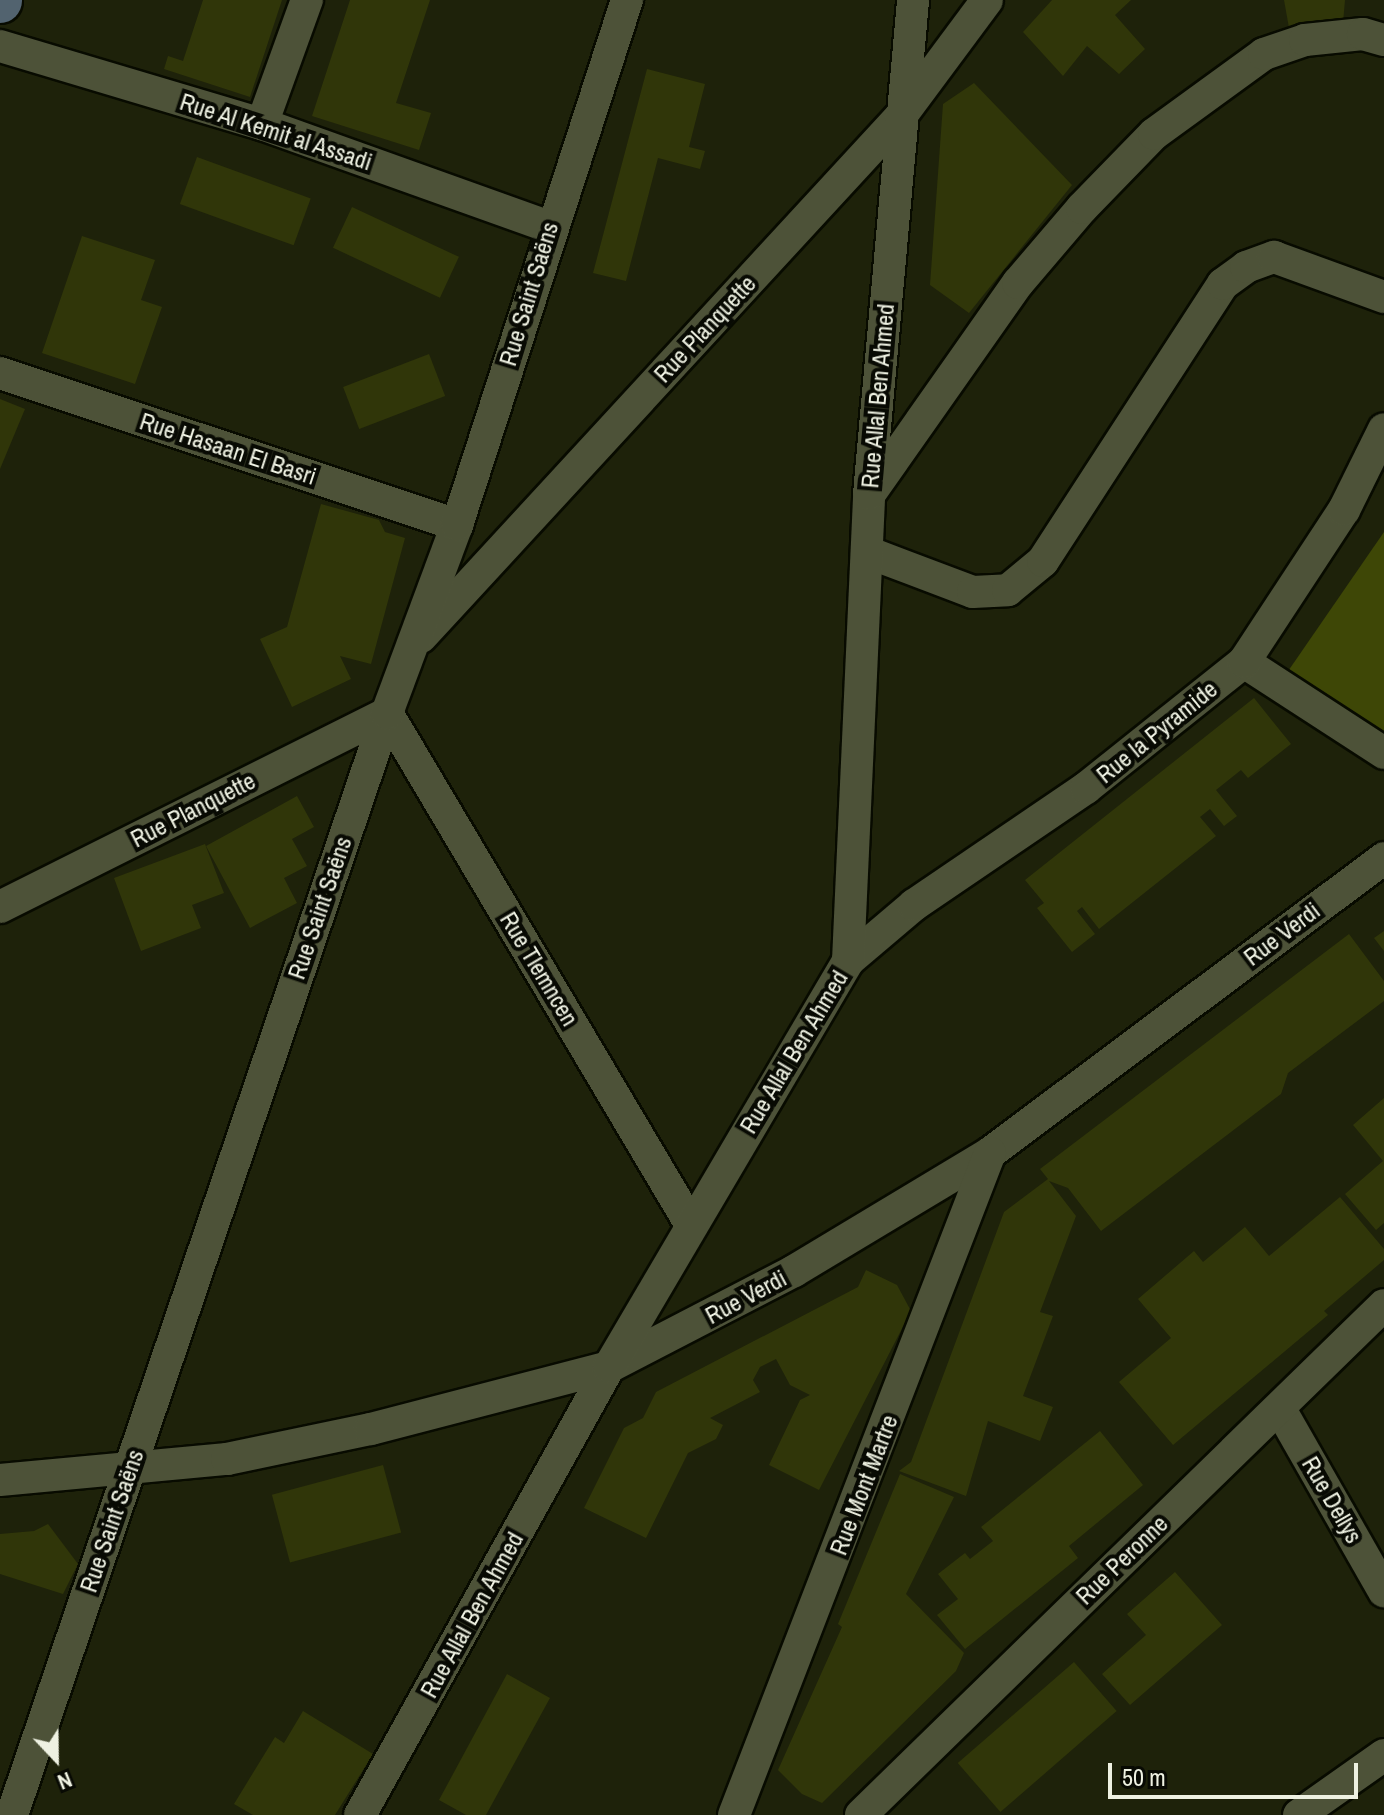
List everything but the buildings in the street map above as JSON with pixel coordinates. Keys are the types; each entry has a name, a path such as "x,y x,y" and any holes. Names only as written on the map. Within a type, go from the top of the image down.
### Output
{"street":[{"path":"262,124 307,0"},
{"name":"Rue Saint Saëns","path":"12,1815 387,713 457,525 550,227 627,0"},
{"name":"Rue Allal Ben Ahmed","path":"360,1815 609,1367 848,961 869,494 913,0"},
{"name":"Rue Planquette","path":"410,649 901,116 987,0"},
{"path":"869,494 1018,283 1082,208 1154,134 1264,54 1305,40 1363,34 1384,40"},
{"name":"Rue Al Kemit al Assadi","path":"0,46 262,124 550,227"},
{"path":"867,552 973,592 1008,590 1043,561 1223,284 1246,267 1274,257 1384,297"},
{"name":"Rue Hasaan El Basri","path":"0,373 457,525"},
{"name":"Rue la Pyramide","path":"848,961 914,905 1086,788 1244,662 1344,510 1384,429"},
{"path":"1244,662 1384,753"},
{"name":"Rue Planquette","path":"2,910 387,713"},
{"name":"Rue Tlemncen","path":"387,713 691,1225"},
{"name":"Rue Verdi","path":"0,1480 129,1472 227,1459 371,1429 609,1367 794,1271 990,1153 1384,858"},
{"name":"Rue Mont Martre","path":"734,1815 990,1153"},
{"name":"Rue Peronne","path":"861,1815 1384,1305"},
{"name":"Rue Dellys","path":"1280,1409 1384,1591"},
{"path":"1299,1815 1384,1755"}],"green space":[{"path":"1384,532 1384,741 1284,677"}]}
